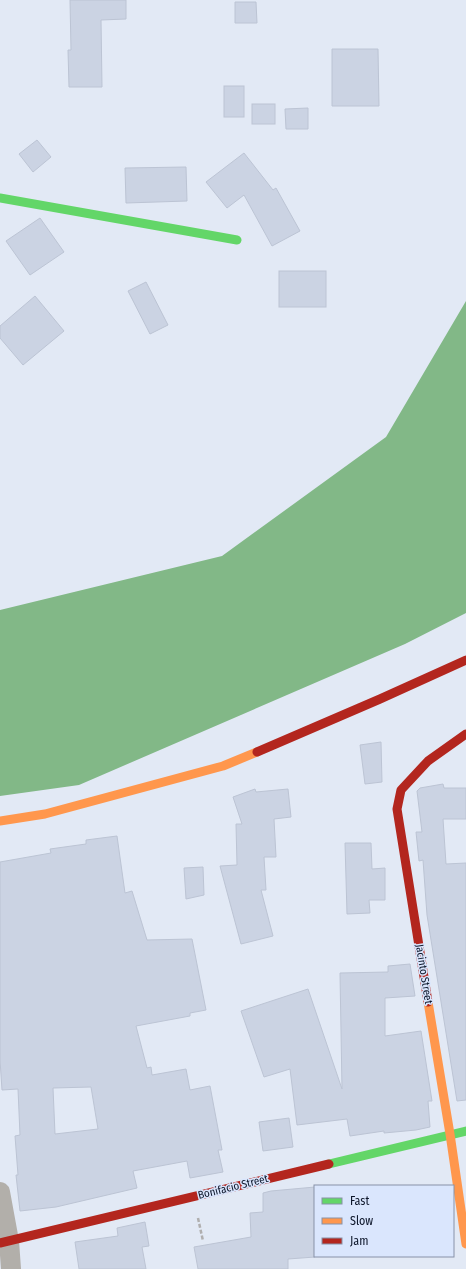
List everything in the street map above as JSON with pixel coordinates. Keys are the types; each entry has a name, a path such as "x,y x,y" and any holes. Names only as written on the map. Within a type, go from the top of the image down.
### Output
{"street":[{"path":"0,198 236,240"},
{"path":"0,822 45,814 223,766 373,702 466,660"},
{"name":"Jacinto Street","path":"466,734 428,761 401,790 397,809 450,1134 466,1244"},
{"name":"Bonifacio Street","path":"4,1242 466,1131"},
{"path":"0,1192 4,1242 11,1269"}],"shaded area":[{"path":"466,301 466,613 405,644 79,785 0,796 0,610 222,556 386,437"}],"building":[{"path":"70,0 126,0 126,19 101,20 102,87 69,87 68,50 71,50"},
{"path":"235,2 256,2 257,23 235,23"},
{"path":"332,49 378,49 379,106 332,106"},
{"path":"224,86 244,86 244,117 224,117"},
{"path":"252,104 275,104 275,124 252,124"},
{"path":"308,108 308,129 286,129 285,109"},
{"path":"37,140 51,157 33,172 19,154"},
{"path":"244,153 273,190 276,188 300,231 272,246 244,195 227,208 206,182"},
{"path":"186,167 187,201 126,203 125,168"},
{"path":"40,218 64,252 30,275 6,241"},
{"path":"279,271 326,271 326,307 279,307"},
{"path":"146,282 168,325 150,334 128,291"},
{"path":"35,296 64,331 23,365 0,338 0,326"},
{"path":"381,742 382,782 365,784 360,745"},
{"path":"443,784 444,788 466,788 466,819 443,819 446,864 466,863 466,1100 457,1101 427,915 423,860 419,861 416,832 422,832 417,791 420,788"},
{"path":"255,789 256,792 288,789 291,817 274,819 276,857 264,857 266,890 261,890 273,936 241,944 220,866 237,865 236,824 242,824 233,797"},
{"path":"117,836 125,893 132,891 147,940 192,939 206,1010 190,1013 190,1016 136,1026 147,1068 151,1067 152,1075 186,1069 190,1090 210,1086 222,1150 218,1150 223,1172 190,1178 187,1161 133,1171 137,1188 56,1207 20,1211 16,1175 18,1175 15,1136 20,1135 18,1089 2,1090 0,1060 0,862 51,853 50,849 86,844 86,840","holes":["91,1087 98,1129 55,1134 53,1088"]},
{"path":"345,843 371,843 372,869 385,868 385,900 369,900 370,913 347,914"},
{"path":"203,867 204,895 186,899 184,868"},
{"path":"410,964 415,996 385,998 385,1036 421,1031 432,1101 428,1101 430,1127 416,1130 384,1133 384,1131 350,1136 347,1119 297,1125 290,1069 264,1077 241,1011 308,989 342,1089 340,973 388,972 388,966"},
{"path":"289,1118 293,1147 263,1151 259,1122"},
{"path":"314,1187 315,1257 288,1259 288,1269 198,1269 194,1247 251,1237 250,1213 263,1212 263,1193"},
{"path":"145,1222 149,1246 142,1247 146,1269 79,1269 75,1242 118,1236 117,1228"}],"traffic: fast":[{"path":"0,198 237,240"},
{"path":"329,1164 466,1131"}],"traffic: slow":[{"path":"0,821 45,814 223,766 257,752"},
{"path":"428,1002 450,1134 466,1244"}],"traffic: jam":[{"path":"257,752 466,660"},
{"path":"428,1002 397,809 401,790 428,761 466,734"},
{"path":"0,1243 329,1164"}]}
